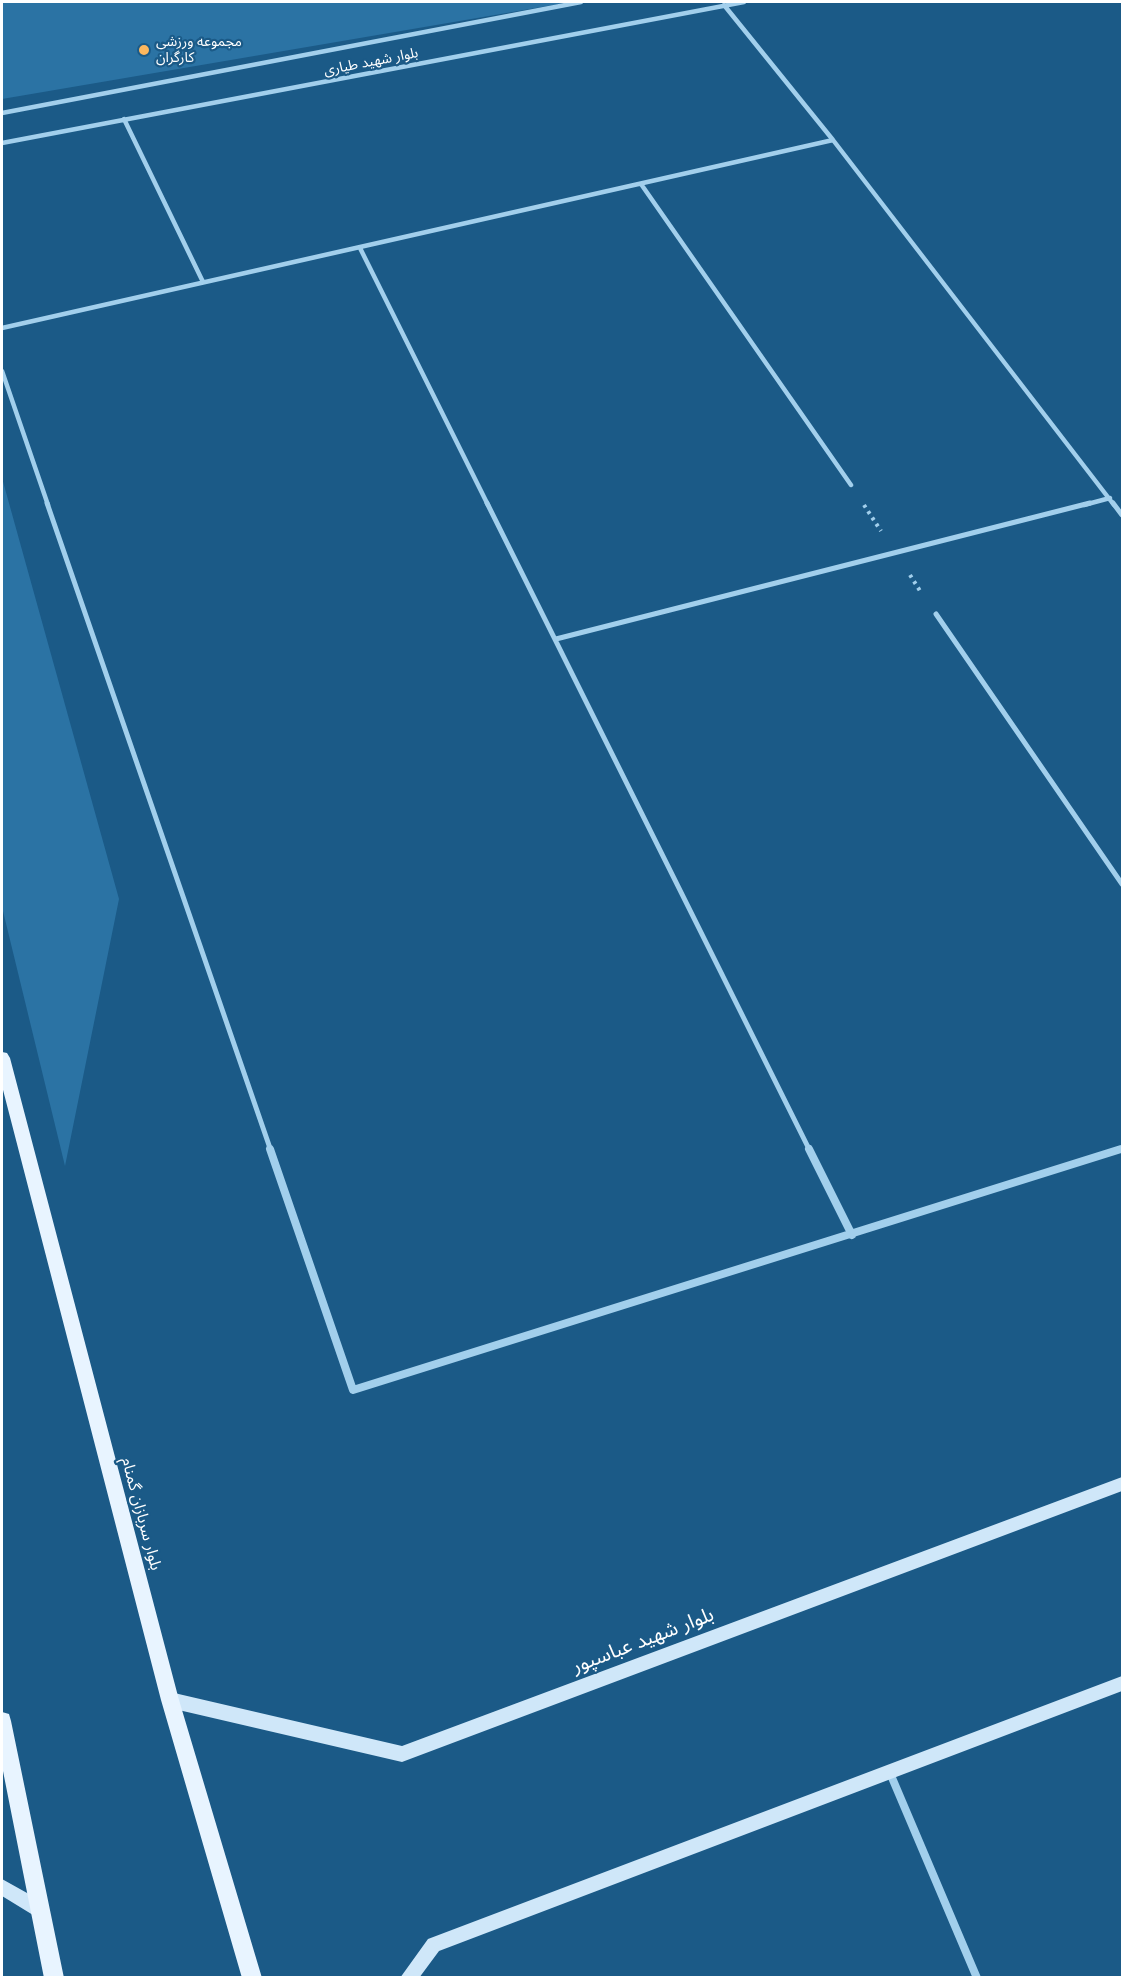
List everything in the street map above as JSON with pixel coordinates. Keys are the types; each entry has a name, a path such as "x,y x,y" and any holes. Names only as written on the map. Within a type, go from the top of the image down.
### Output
{"main road":[{"name":"بلوار سربازان گمنام","path":"2,1058 170,1700 252,1977"},
{"path":"2,1721 54,1977"}],"street":[{"name":"بلوار شهید طیاری","path":"2,113 581,2"},
{"name":"بلوار شهید طیاری","path":"2,143 744,2"},
{"path":"724,5 833,140 1122,515"},
{"path":"124,119 203,282"},
{"path":"2,328 833,140"},
{"path":"641,184 851,485"},
{"path":"360,248 852,1235"},
{"path":"2,371 353,1390 1122,1149"},
{"path":"556,639 1110,498"},
{"path":"936,614 1122,884"},
{"name":"بلوار شهید عباسپور","path":"170,1700 402,1754 1122,1484"},
{"path":"408,1977 434,1945 1122,1684"},
{"path":"890,1773 977,1977"},
{"path":"2,1887 39,1909"}],"shaded area":[{"name":"مجموعه ورزشی کارگران","path":"2,2 571,2 2,99"},
{"path":"2,478 119,899 65,1166 2,907"}],"place":[{"name":"مجموعه ورزشی کارگران","path":"144,50"}]}
